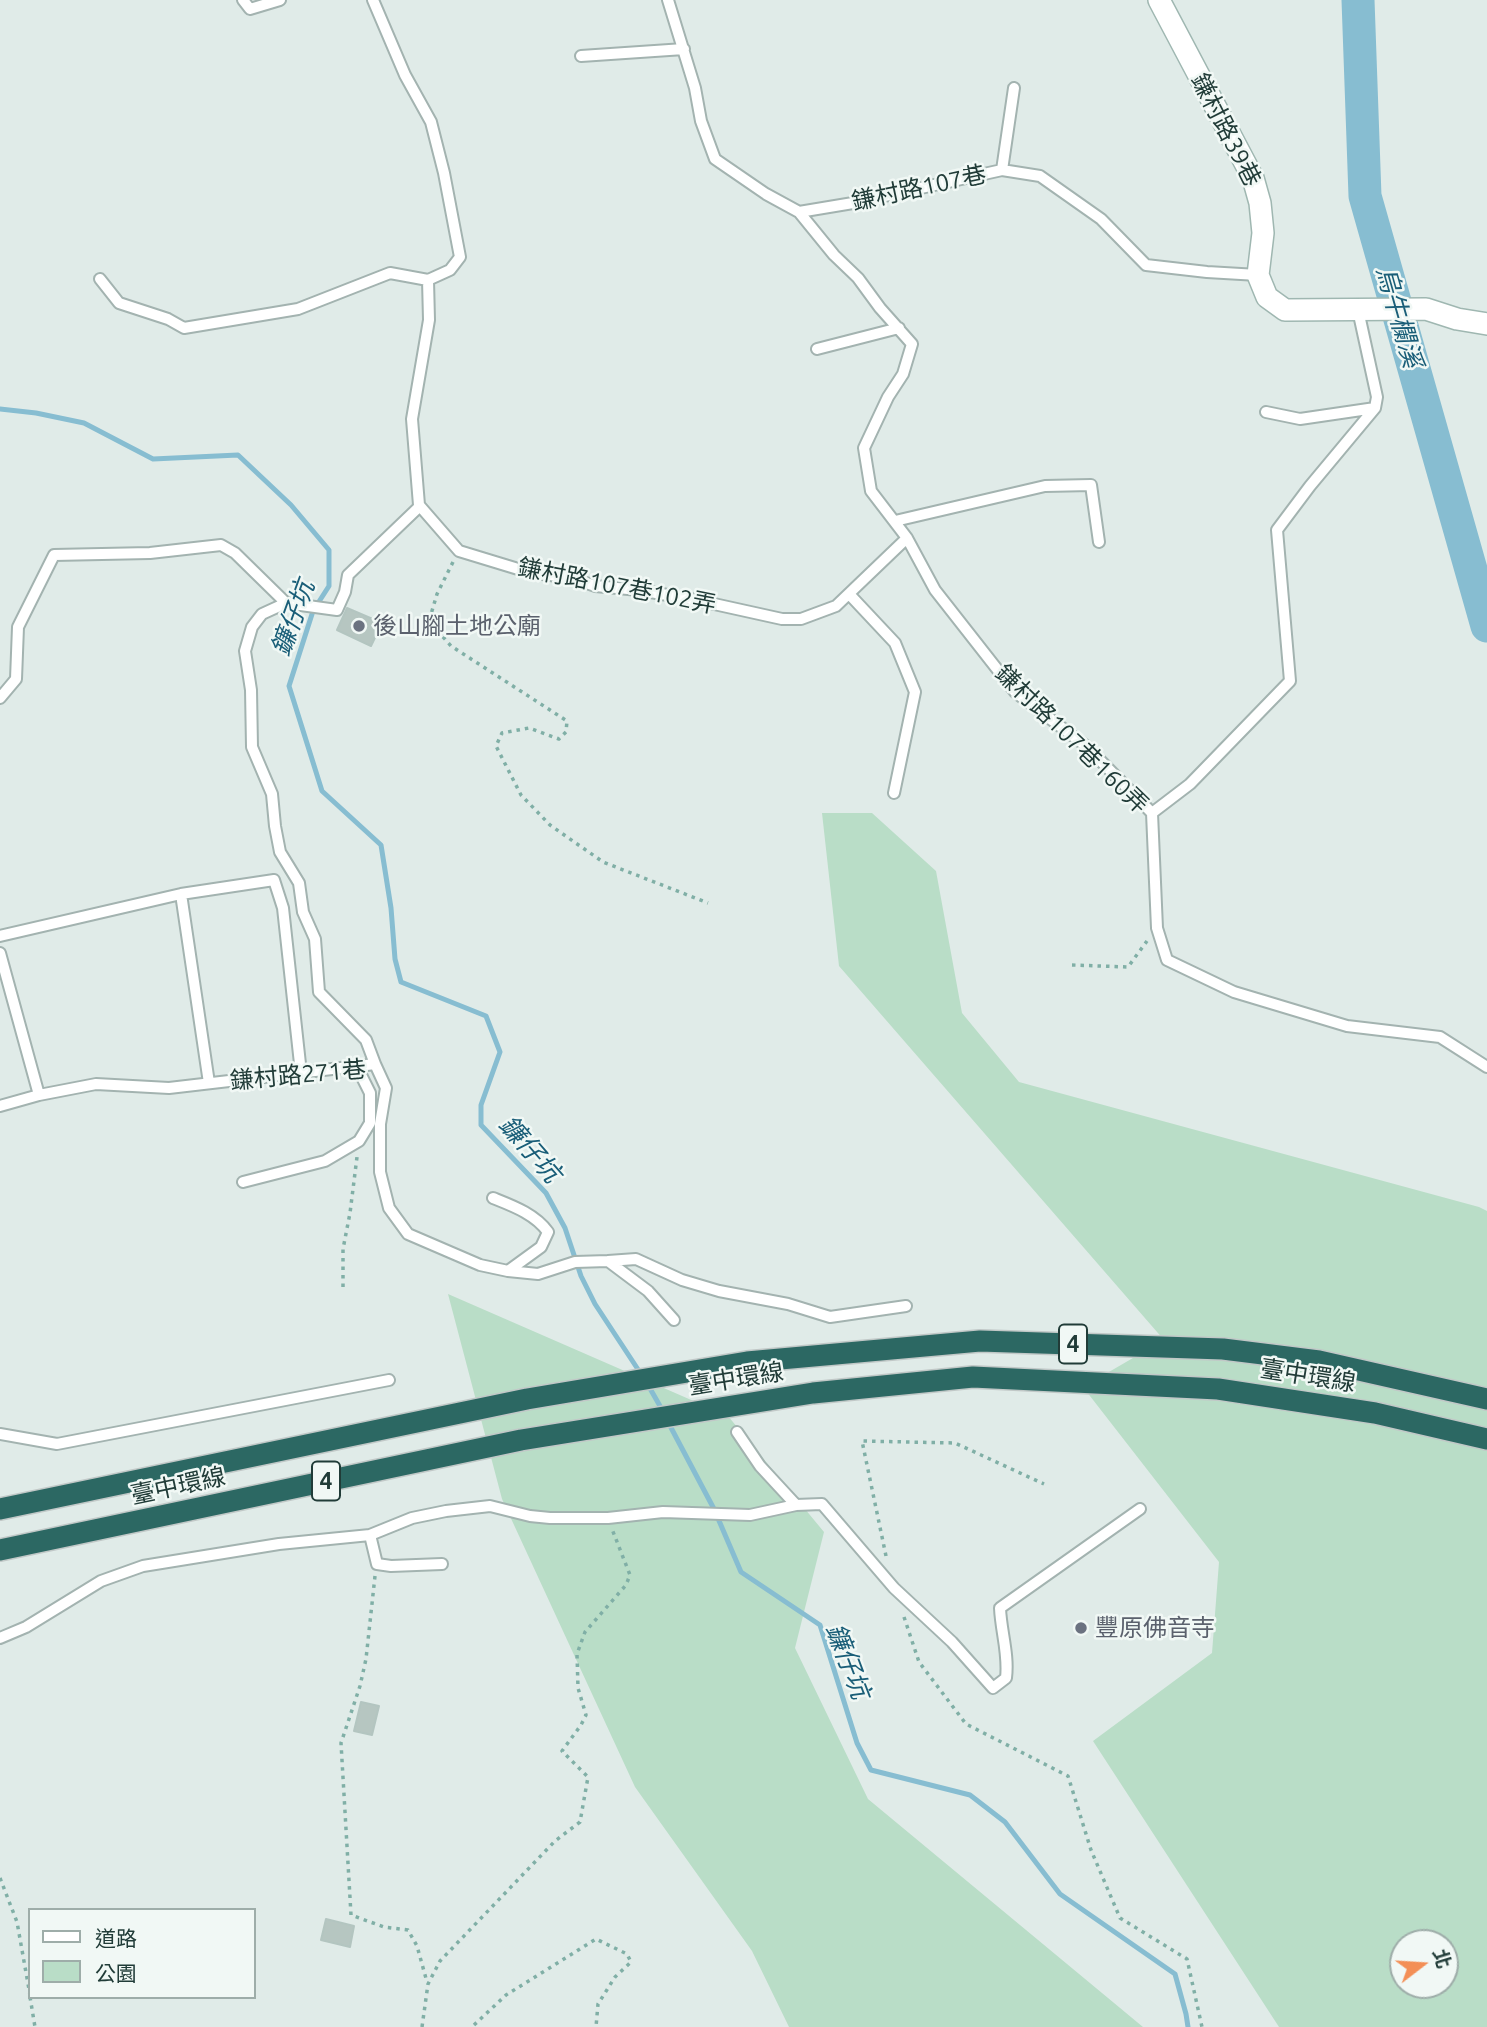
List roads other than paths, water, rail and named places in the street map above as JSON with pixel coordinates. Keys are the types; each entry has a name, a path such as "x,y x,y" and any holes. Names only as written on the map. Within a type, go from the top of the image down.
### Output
{"highway":[{"name":"臺中環線","path":"0,1508 527,1399 657,1377 747,1362 993,1342 1236,1351 1319,1361 1487,1399"},
{"name":"臺中環線","path":"0,1550 521,1440 813,1393 973,1377 1218,1388 1375,1413 1487,1439"}],"street":[{"name":"鎌村路39巷","path":"1159,0 1253,178 1261,203 1263,233 1258,275"},
{"path":"1258,275 1267,297 1285,310 1426,309 1457,319 1487,324"}],"lane":[{"path":"243,0 250,9 280,0"},
{"path":"100,279 119,303 168,319 184,328 298,309 390,273 428,279 450,270 460,257 431,122 405,75 373,0"},
{"path":"668,0 695,88 701,121 715,159 766,194 799,212 834,255 859,278 880,308 912,344 903,374 888,397 864,448 871,491 907,538"},
{"path":"582,56 684,49"},
{"path":"1002,170 1014,88"},
{"name":"鎌村路107巷","path":"799,212 853,203 1002,170 1040,176 1101,219 1146,265 1258,275"},
{"path":"375,1064 366,1040 319,992 315,939 303,912 299,883 280,852 272,794 252,747 251,690 245,650 252,627 262,614 286,603 337,610 345,592 348,575 420,506 412,419 429,320 428,279"},
{"path":"1152,813 1189,784 1290,681 1277,530 1375,408 1377,397 1368,310"},
{"path":"817,349 899,328"},
{"path":"1266,412 1300,419 1375,408"},
{"path":"895,522 1045,486 1091,485 1099,542"},
{"name":"鎌村路107巷102弄","path":"420,506 459,551 528,572 572,578 595,586 696,600 782,619 801,619 836,606 907,538"},
{"name":"鎌村路107巷160弄","path":"907,538 934,590 1016,692 1086,746 1152,813 1157,928 1167,960 1234,992 1347,1026 1440,1037 1487,1067"},
{"path":"0,698 16,679 18,627 54,555 150,553 221,545 235,553 286,603"},
{"path":"849,594 895,643 915,692 894,793"},
{"path":"0,936 181,894 274,880 283,908 301,1073"},
{"path":"181,894 209,1083"},
{"path":"0,953 39,1095"},
{"name":"鎌村路271巷","path":"0,1106 96,1084 169,1088 375,1064 386,1088 380,1124 380,1172 388,1208 408,1234 480,1265 508,1271 538,1275 575,1262 636,1259 682,1280 719,1292 788,1304 830,1317 906,1307"},
{"path":"243,1182 325,1161 359,1141 370,1123 370,1093 357,1067"},
{"path":"493,1198 542,1223 548,1232 541,1247 508,1271"},
{"path":"608,1261 648,1291 674,1320"},
{"path":"0,1434 57,1444 389,1380"},
{"path":"737,1432 760,1466 796,1505"},
{"path":"0,1638 26,1627 101,1581 143,1566 279,1544 370,1535 412,1518 446,1511 490,1506 530,1516 608,1518 663,1513 750,1516 796,1505 822,1504 894,1588 951,1642 993,1688 1006,1678 1008,1662 1000,1608 1140,1509"},
{"path":"370,1535 377,1564 442,1564"}],"waterway":[{"name":"烏牛欄溪","path":"1358,0 1365,196 1487,626"},
{"name":"鐮仔坑","path":"0,409 84,423 153,459 238,455 291,505 329,550 329,586 313,611 289,686 322,791 381,845 391,908 395,959 401,982 486,1016 500,1052 481,1105 481,1125 546,1193 565,1228 581,1276 595,1304 641,1374"},
{"name":"鐮仔坑","path":"648,1385 664,1413"},
{"name":"鐮仔坑","path":"668,1422 714,1509 741,1572 820,1625 857,1743 871,1770 970,1795 1005,1822 1060,1894 1175,1974 1188,2027"}],"place":[{"name":"後山腳土地公廟","path":"359,626"},
{"name":"豐原佛音寺","path":"1081,1628"}]}
